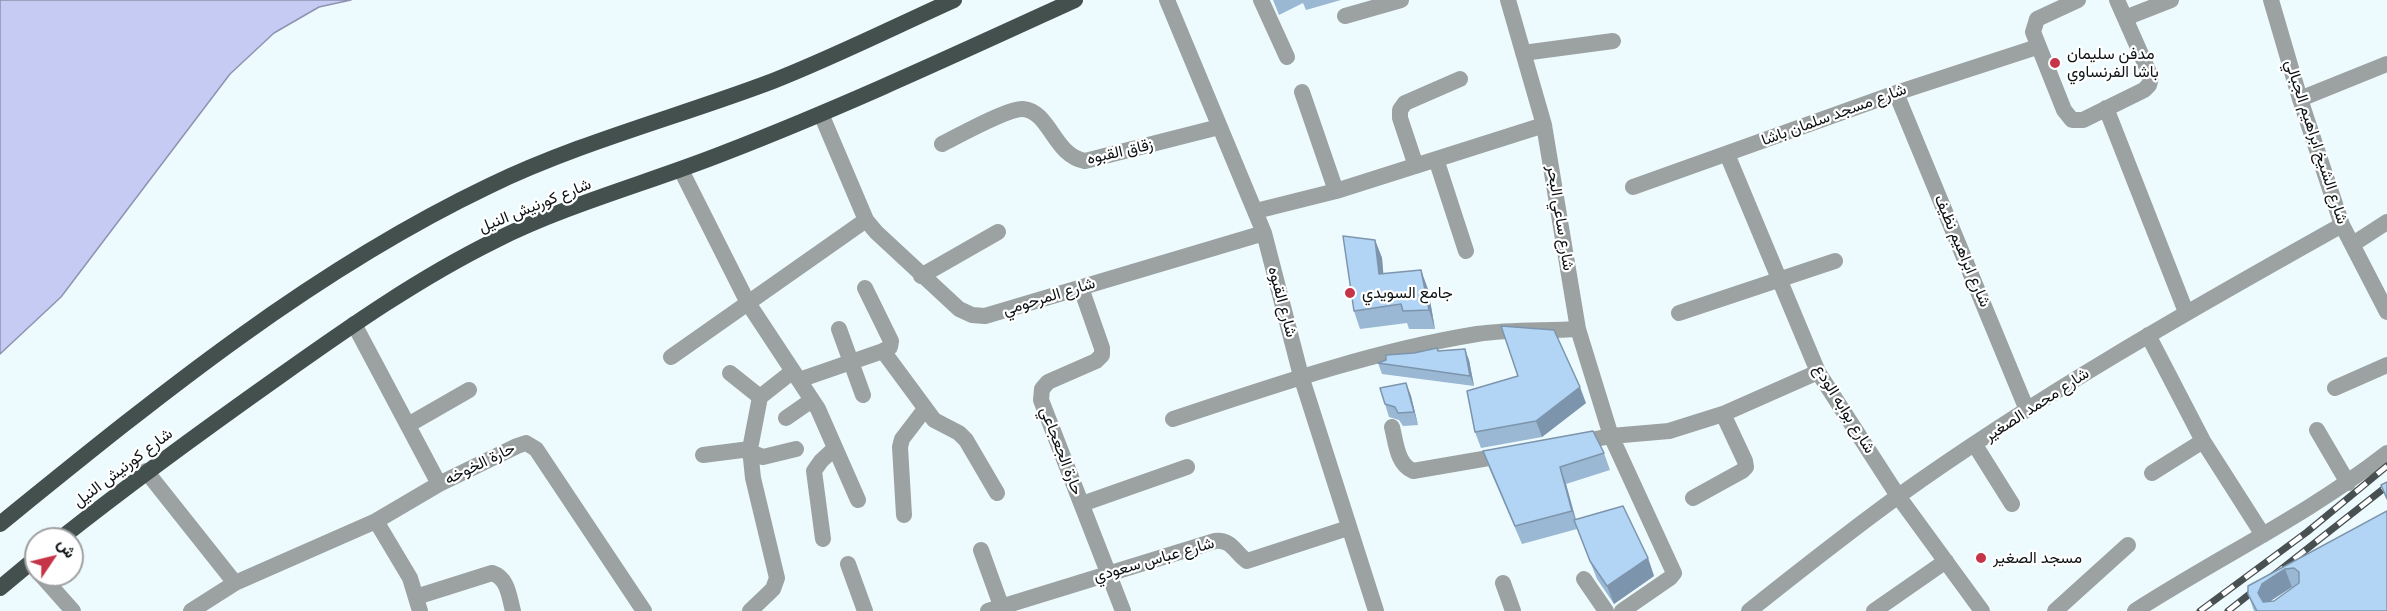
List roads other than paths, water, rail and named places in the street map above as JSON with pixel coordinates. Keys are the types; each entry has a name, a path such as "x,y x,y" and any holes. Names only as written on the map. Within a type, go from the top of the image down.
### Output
{"highway":[{"name":"شارع كورنيش النيل","path":"0,524 138,412 203,364 269,317 406,230 489,186 567,152 773,81 954,0"},
{"name":"شارع كورنيش النيل","path":"75,527 146,471 354,324 448,265 496,239 547,217 681,170 821,114 1075,0"},
{"path":"0,588 24,573"}],"street":[{"name":"شارع القبوه","path":"1167,0 1264,233 1301,376 1348,528 1370,610"},
{"path":"1261,0 1287,57"},
{"path":"1345,16 1401,0"},
{"name":"شارع ساعي البحر","path":"1508,0 1544,125 1578,329 1611,436 1674,573 1622,611"},
{"path":"2071,2 2035,22 2032,32 2067,116 2072,120 2083,120 2144,90 2150,82 2117,0"},
{"path":"2125,18 2170,0"},
{"name":"شارع الشيخ ابراهيم الجبالي","path":"2271,0 2300,99 2342,225 2387,312"},
{"path":"1524,52 1612,41"},
{"name":"شارع مسجد سلمان باشا","path":"1633,188 1896,93 2037,47"},
{"path":"2300,99 2387,64"},
{"path":"1416,166 1400,118 1400,110 1406,103 1460,79"},
{"path":"1302,92 1336,191"},
{"name":"شارع ابراهيم نظيف","path":"1896,93 2027,410"},
{"path":"2106,108 2186,312"},
{"name":"زقاق القبوه","path":"942,144 1007,113 1023,109 1038,116 1070,156 1085,161 1219,127"},
{"name":"شارع المرحومي","path":"821,114 866,220 921,276 959,309 972,315 985,316 1264,233"},
{"path":"1256,211 1336,191 1544,125"},
{"name":"شارع بوابه الودع","path":"1727,154 1818,372 1898,496 1982,611"},
{"path":"1436,159 1466,251"},
{"path":"681,170 748,303 812,400 858,500"},
{"path":"671,357 866,220"},
{"path":"2353,244 2387,222"},
{"name":"شارع محمد الصغير","path":"1749,611 1898,496 2027,410 2186,312 2342,225"},
{"path":"921,276 998,232"},
{"path":"1679,313 1835,261"},
{"path":"750,611 773,589 777,578 753,478 750,451 760,397 796,375 852,362 883,351 890,346 891,341 865,288"},
{"name":"حارة الجعجاعي","path":"1081,288 1102,348 1102,355 1096,361 1048,382 1042,388 1041,400 1123,611"},
{"path":"354,324 439,484"},
{"path":"839,329 863,395"},
{"path":"1173,419 1301,376 1411,348 1479,334 1578,329"},
{"path":"2148,335 2203,441 2263,535"},
{"path":"883,351 934,420 959,433 966,440 997,493"},
{"path":"2335,388 2387,366"},
{"path":"1555,446 1611,436 1669,431 1723,414 1818,372"},
{"path":"730,373 760,397"},
{"path":"408,425 469,390"},
{"path":"786,418 812,400"},
{"path":"904,515 900,447 902,439 925,409"},
{"path":"1693,498 1746,467 1723,414"},
{"path":"1392,427 1401,462 1405,468 1413,471 1521,452"},
{"path":"2317,430 2348,483"},
{"path":"2152,473 2203,441"},
{"name":"حارة الخوخه","path":"191,611 235,583 376,521 439,484 517,446 530,445 536,449 644,611"},
{"path":"1975,445 2012,504"},
{"path":"823,539 814,471 821,461 836,448"},
{"path":"703,454 750,451 763,457 796,449"},
{"path":"2135,611 2184,579 2263,535 2348,483 2387,453"},
{"path":"1082,504 1186,467"},
{"path":"146,471 235,583"},
{"path":"376,521 401,560 418,604 492,573 504,580 513,611"},
{"name":"شارع عباس سعودي","path":"998,609 1109,573 1223,540 1232,545 1244,559 1253,560 1348,528"},
{"path":"2055,611 2127,545"},
{"path":"981,550 998,609"},
{"path":"1874,611 1946,561"},
{"path":"848,564 865,611"},
{"path":"1584,579 1606,611"},
{"path":"1503,583 1513,611"},
{"path":"53,587 73,611"}],"water":[{"path":"0,0 351,0 319,7 274,33 230,74 61,297 0,354"}],"railway":[{"path":"2200,611 2307,532 2387,466"},
{"path":"2228,611 2387,486"}],"place":[{"name":"مدفن سليمان باشا الفرنساوي","path":"2055,63"},
{"name":"جامع السويدي","path":"1350,293"},
{"name":"مسجد الصغير","path":"1981,558"}]}
